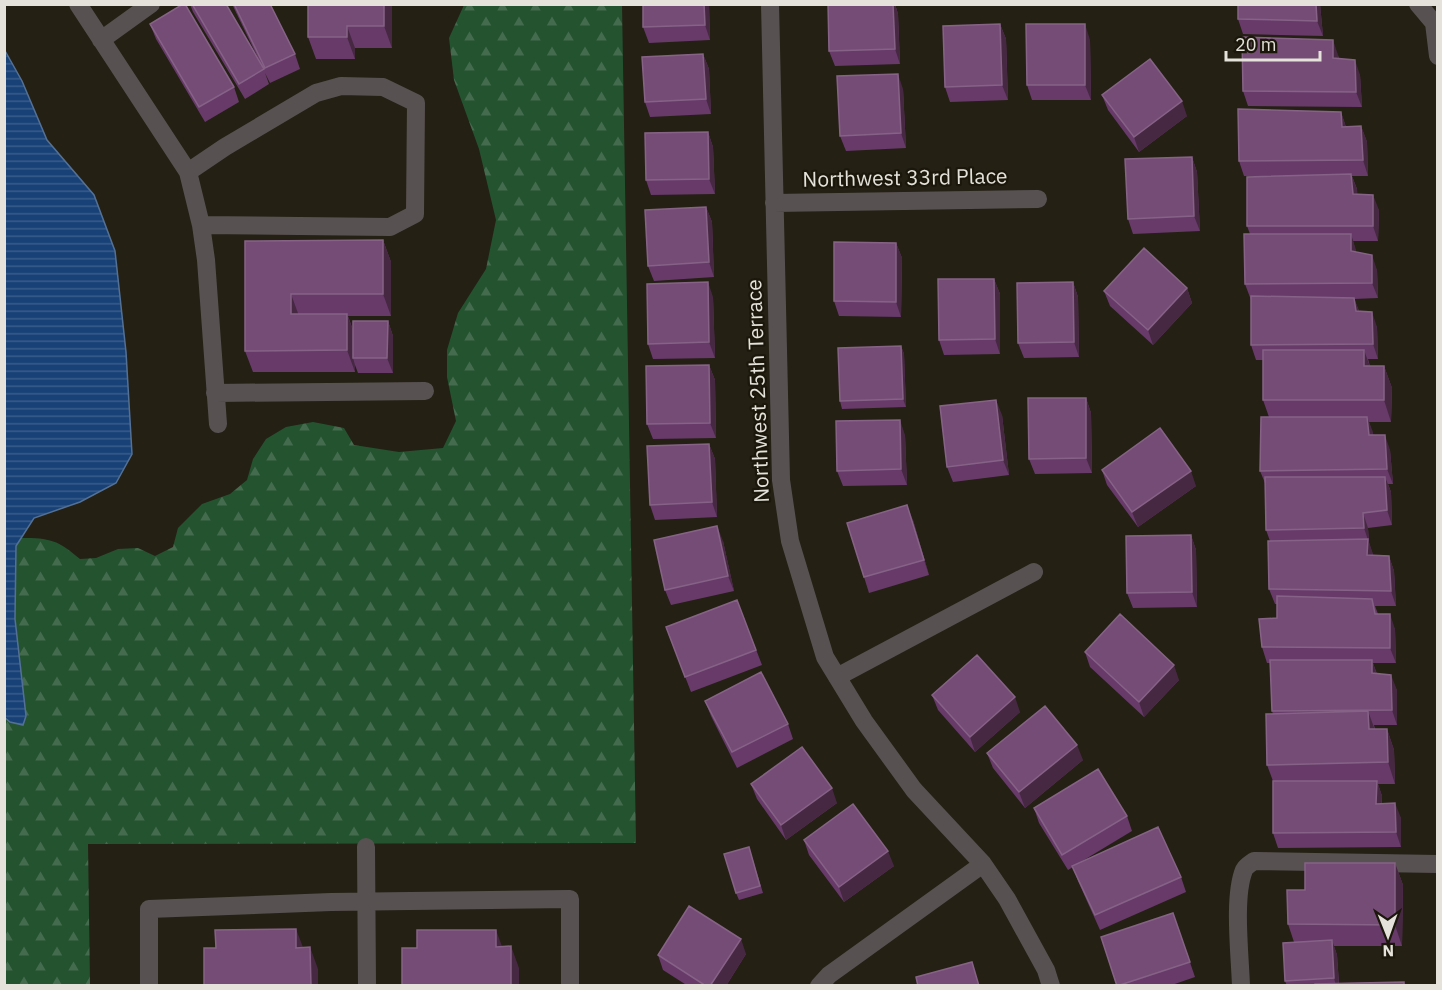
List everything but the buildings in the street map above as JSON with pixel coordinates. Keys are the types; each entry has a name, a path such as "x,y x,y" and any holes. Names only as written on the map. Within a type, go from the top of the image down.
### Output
{"street":[{"path":"78,4 188,171 201,225 218,424"},
{"path":"101,40 151,4"},
{"name":"Northwest 25th Terrace","path":"770,4 781,480 790,541 806,599 825,657 864,721 914,790 983,864 1007,899 1046,970 1051,986"},
{"path":"1418,4 1434,23 1437,56"},
{"path":"188,171 316,93 341,86 383,87 416,103 415,214 390,227 201,225"},
{"name":"Northwest 33rd Place","path":"774,203 1038,199"},
{"path":"215,393 425,391"},
{"path":"837,677 1034,572"},
{"path":"366,847 367,986"},
{"path":"1241,986 1240,884 1245,868 1254,861 1437,864"},
{"path":"819,986 829,975 983,864"},
{"path":"149,986 148,909 366,902 570,899 570,986"}],"green space":[{"path":"464,5 622,5 636,843 88,844 90,985 5,985 4,717 10,722 19,662 15,619 16,546 21,538 39,539 53,541 80,559 96,558 118,549 138,548 155,556 173,547 178,528 202,504 230,494 247,480 253,459 266,439 286,427 313,422 344,428 354,445 399,452 443,448 456,421 447,377 447,350 458,313 486,269 496,220 479,149 454,80 449,38"}],"water":[{"path":"4,49 22,81 47,140 94,195 115,251 126,352 132,454 116,483 80,502 34,518 16,546 15,619 26,716 23,725 10,722 4,717"}]}
